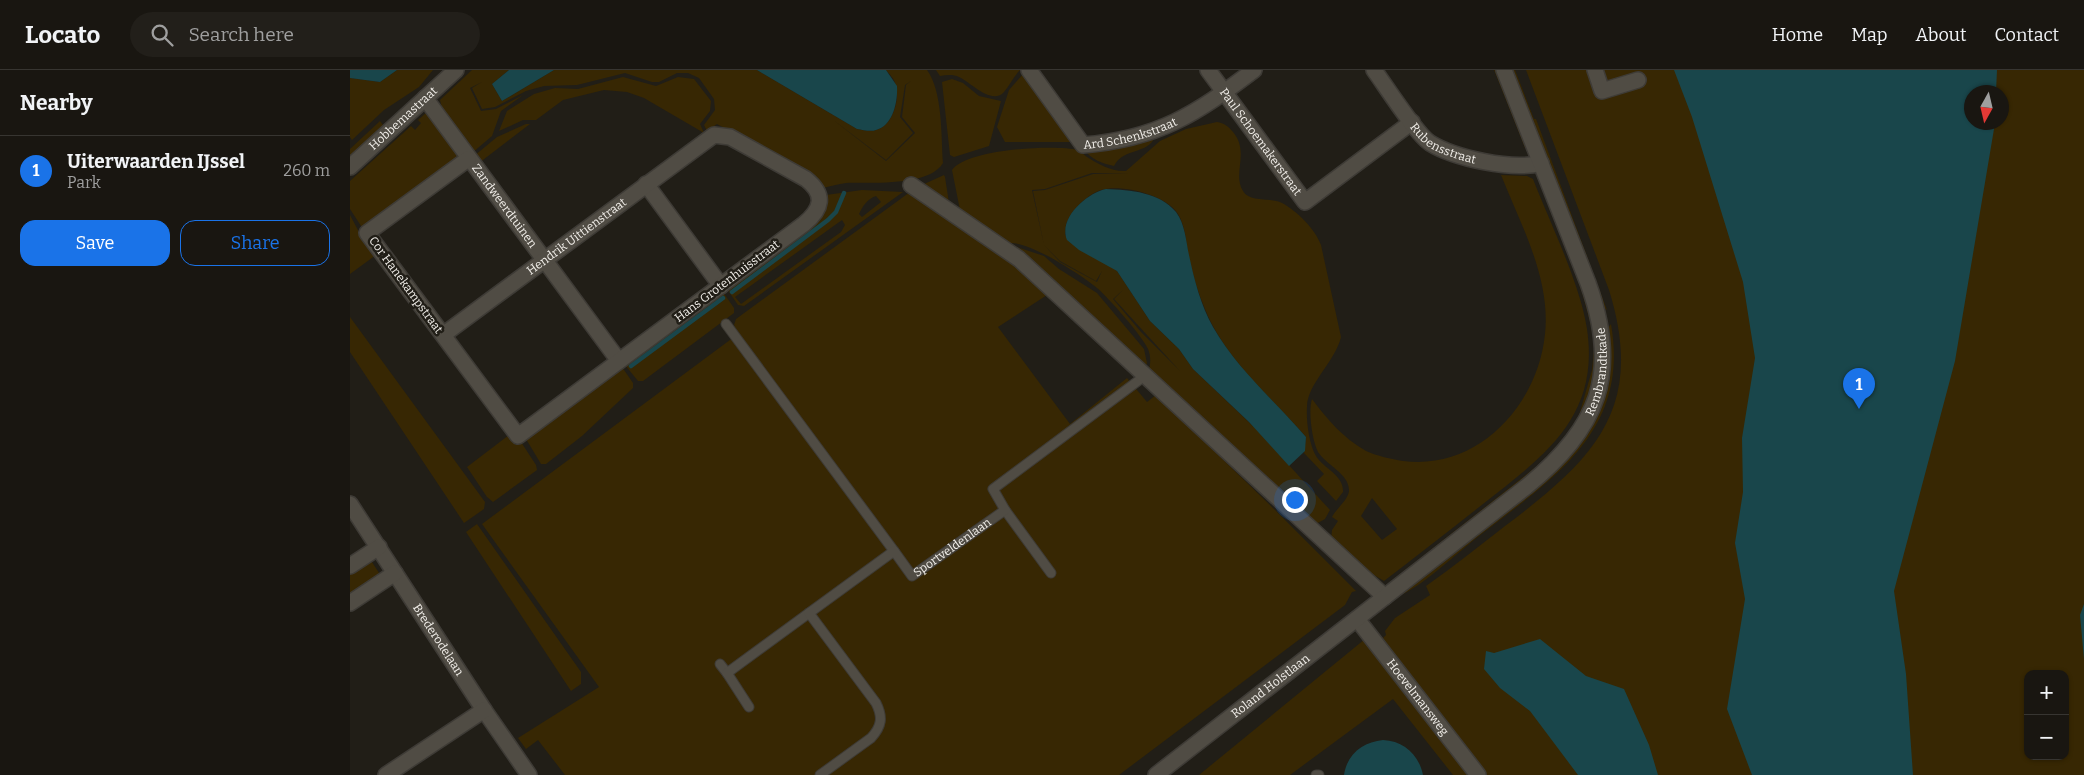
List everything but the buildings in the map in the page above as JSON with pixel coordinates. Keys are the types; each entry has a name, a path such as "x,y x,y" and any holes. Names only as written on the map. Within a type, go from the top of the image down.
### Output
{"street":[{"name":"Hobbemastraat","path":"350,167 456,70"},
{"name":"Ard Schenkstraat","path":"1029,70 1083,145 1128,139 1155,132 1180,121 1254,70"},
{"name":"Paul Schoemakerstraat","path":"1208,70 1305,202 1412,122"},
{"name":"Rubensstraat","path":"1374,70 1429,142 1470,158 1512,167 1541,163"},
{"name":"Rembrandtkade","path":"1385,597 1547,470 1576,438 1593,405 1600,380 1603,356 1598,316 1588,283 1504,70"},
{"path":"1595,70 1602,91 1638,80"},
{"name":"Zandweerdtuinen","path":"425,98 619,362"},
{"name":"Hans Grotenhuisstraat","path":"518,436 814,215 820,201 819,194 814,186 806,180 730,137 718,134 709,137"},
{"name":"Hendrik Uittienstraat","path":"442,335 709,137"},
{"name":"Cor Hanekampstraat","path":"468,159 367,234 518,436"},
{"path":"646,184 721,286"},
{"path":"911,186 1020,259 1385,597"},
{"name":"Brederodelaan","path":"350,504 484,710 529,775"},
{"path":"350,566 379,547"},
{"path":"350,603 396,573"},
{"name":"Roland Holstlaan","path":"1156,775 1385,597"},
{"name":"Hoevelmansweg","path":"1357,619 1478,775"},
{"path":"386,775 484,710"}],"lane":[{"path":"726,324 894,551 727,673"},
{"name":"Sportveldenlaan","path":"894,551 912,576 1005,510 993,489 1146,375"},
{"path":"1005,510 1051,573"},
{"path":"809,613 876,703 882,721 878,731 871,738 820,775"},
{"path":"720,664 749,707"}],"shaded area":[{"path":"397,70 433,70 419,87 384,110 352,140 350,137 350,78 380,82"},
{"path":"472,70 509,70 492,84 502,101 554,70 757,70 857,129 871,131 887,123 896,103 897,89 893,78 886,70 927,70 932,79 939,102 943,163 936,171 912,180 884,183 846,183 823,188 816,178 717,124 707,131 704,125 715,110 714,99 699,78 688,73 677,73 659,82 652,82 625,73 577,85 544,86 526,91 495,107 482,109 472,88 482,82 470,88 481,111 496,109 523,95 501,111 492,136 472,153 443,112 440,100","holes":["911,81 906,85 902,117 915,133 886,161 832,119 886,160 913,133 900,117 905,85"]},
{"path":"936,70 1020,70 1004,92 999,96 993,96 957,76 940,76"},
{"path":"1494,70 1497,70 1526,145 1525,148"},
{"path":"1511,70 1515,70 1534,119 1536,119 1607,310 1603,307"},
{"path":"1526,70 2084,70 2084,775 1482,775 1385,644 1389,646 1383,638 1386,635 1385,631 1395,618 1430,595 1426,586 1537,502 1564,478 1587,453 1604,428 1616,399 1621,368 1619,332 1609,290"},
{"path":"1023,74 1072,142 1005,142 997,127 1009,90"},
{"path":"623,77 656,86 678,77 694,79 711,101 710,111 700,124 704,133 644,98 627,92 604,90 563,100 536,120 523,120 499,131 507,111 534,94 555,88 578,89"},
{"path":"952,79 963,83 979,96 1001,101 989,146 954,157 950,155 942,82"},
{"path":"427,112 458,154 455,161 363,229 350,209 350,181 411,126 415,130 421,123 418,120"},
{"path":"380,121 383,125 350,157 350,149"},
{"path":"1217,122 1228,126 1238,140 1240,147 1239,177 1240,184 1246,195 1277,201 1288,206 1310,227 1321,245 1341,337 1333,355 1312,389 1307,406 1307,418 1310,439 1316,456 1337,477 1342,486 1343,492 1336,501 1317,481 1324,474 1304,453 1306,437 1250,377 1224,344 1214,327 1202,303 1196,284 1183,224 1172,207 1154,196 1131,190 1101,190 1087,198 1073,211 1066,223 1065,235 1117,271 1150,321 1179,349 1193,369 1255,428 1330,510 1325,519 1314,525 1148,372 1150,358 1145,343 1125,317 1097,288 1052,258 1038,251 1014,243 1006,244 960,210 952,170 960,163 974,157 1032,148 1067,148 1079,151 1105,167 1126,171 1160,141 1186,129","holes":["1092,173 1128,174 1093,174 1045,190 1033,191 1044,245 1032,190 1045,189","1044,245 1060,261 1096,281 1102,271 1097,282 1060,262","1123,290 1114,299 1180,371 1141,332 1113,299"]},
{"path":"530,124 479,163 474,156 497,137"},
{"path":"1155,137 1147,146 1124,156 1114,166 1094,158 1085,150"},
{"path":"944,175 945,177 949,203 922,185"},
{"path":"1501,175 1527,176 1533,179 1564,253 1578,292 1587,329 1589,360 1585,387 1576,410 1563,432 1546,451 1506,486 1384,581 1362,568 1331,540 1332,530 1338,521 1332,517 1349,491 1346,480 1318,452 1311,426 1310,411 1312,399 1336,428 1358,446 1375,454 1403,461 1430,461 1456,455 1479,444 1500,428 1517,408 1530,385 1540,360 1545,334 1546,313 1539,273 1533,253","holes":["1372,498 1397,529 1382,540 1361,516"]},
{"path":"1541,184 1554,211 1580,283 1592,329 1582,292"},
{"path":"862,190 903,192 744,306 738,305 727,289 814,224 824,212 826,195","holes":["876,196 881,202 862,217 859,214 864,206 870,199","842,220 845,225 841,232 741,304 735,297"]},
{"path":"910,192 998,250 1047,295 998,327 1070,424 1127,378 1147,402 1156,395 1356,591 1352,592 1345,605 1119,775 565,775 538,740 526,749 518,738 599,687 482,524 738,334 734,325 736,319"},
{"path":"350,215 359,232 376,255 350,274"},
{"path":"1014,246 1044,256 1059,269 1097,293 1144,349 1147,363 1145,368 1010,247"},
{"path":"723,292 734,308 734,313 643,381 638,381 625,365"},
{"path":"350,317 485,502 484,509 464,523 350,352"},
{"path":"1611,324 1614,362 1609,395 1597,424 1580,449 1533,494 1431,575 1403,594 1402,592 1530,493 1571,455 1586,436 1598,414 1606,390 1609,361 1608,328"},
{"path":"1594,349 1594,370 1590,392 1582,414 1570,435 1562,445 1534,472 1386,588 1385,586 1546,459 1573,428 1580,412 1592,370"},
{"path":"622,367 633,383 633,388 582,436 546,464 541,464 526,439"},
{"path":"509,435 516,445 521,442 536,465 537,470 493,502 487,497 467,467"},
{"path":"477,524 581,672 581,684 571,691 466,532"},
{"path":"370,559 381,576 350,596 350,572"},
{"path":"1365,639 1473,775 1453,775 1393,699 1290,775 1199,775"}],"water":[{"path":"350,70 397,70 380,82 350,78"},
{"path":"509,70 554,70 502,101 492,84"},
{"path":"757,70 886,70 897,86 897,99 887,124 882,128 872,131 857,129"},
{"path":"1674,70 1997,70 1996,85 1964,85 1964,130 1994,130 1955,361 1894,591 1906,674 1913,775 1752,775 1727,709 1745,599 1735,543 1743,492 1742,438 1755,358 1743,282 1692,117"},
{"path":"1106,189 1144,193 1161,200 1176,212 1183,227 1198,292 1213,327 1233,357 1306,437 1305,451 1289,466 1249,422 1193,369 1179,349 1150,321 1117,271 1079,250 1067,240 1065,232 1070,215 1083,201 1098,191"},
{"path":"2084,604 2084,659 2080,615"},
{"path":"1540,639 1586,676 1624,689 1649,745 1658,775 1578,775 1530,711 1500,688 1484,669 1486,651 1494,653"},
{"path":"1383,740 1398,743 1409,750 1418,761 1423,775 1344,775 1352,755 1357,750 1369,743"}],"waterway":[{"path":"732,292 828,220 836,212 844,193"},
{"path":"631,366 723,298"}],"place":[{"name":"Uiterwaarden IJssel","path":"1859,409"}]}
